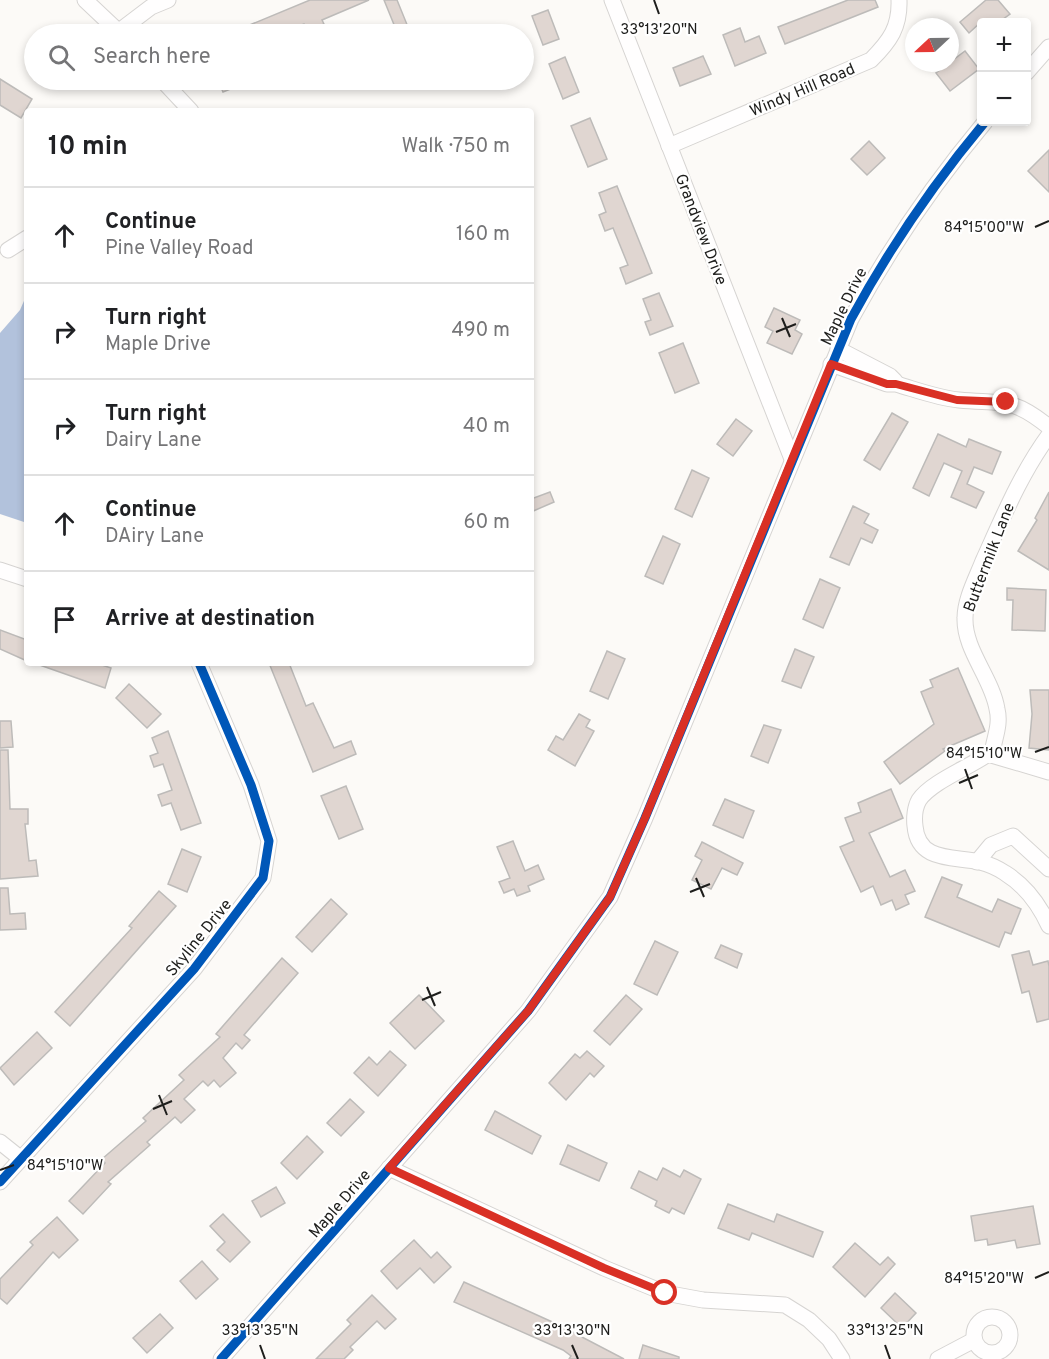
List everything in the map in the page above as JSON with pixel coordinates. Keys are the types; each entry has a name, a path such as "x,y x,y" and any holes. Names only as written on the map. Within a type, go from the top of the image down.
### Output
{"street":[{"path":"85,0 110,24"},
{"path":"130,24 150,7 168,0"},
{"name":"Grandview Drive","path":"612,0 792,459"},
{"name":"Windy Hill Road","path":"669,146 872,60 891,39 900,18 899,0"},
{"path":"1027,72 1049,47"},
{"path":"171,90 188,108"},
{"name":"Maple Drive","path":"221,1359 528,1011 610,897 645,818 838,349 885,255 961,150 982,126"},
{"path":"8,250 24,240"},
{"path":"838,349 869,371"},
{"path":"831,364 890,376 896,384 957,400 1006,402 1031,413 1049,427"},
{"name":"Buttermilk Lane","path":"992,754 999,726 998,709 969,639 964,619 969,598 1006,508 1024,470 1049,435"},
{"path":"0,570 24,578"},
{"name":"Skyline Drive","path":"0,1182 194,969 263,878 269,841 251,785 200,666"},
{"path":"1049,772 992,754 934,786 920,799 914,816 915,831 927,852 945,858 976,862 1005,873 1022,886 1040,906 1049,925"},
{"path":"976,862 991,845 1013,836 1049,869"},
{"path":"0,1142 20,1158"},
{"path":"389,1168 595,1264 665,1293 703,1300 785,1305 809,1320 829,1339 842,1359"},
{"path":"938,1359 974,1340"}],"water":[{"path":"24,301 24,522 0,514 0,333 20,310"}],"building":[{"path":"310,0 369,0 322,20 324,24 252,24"},
{"path":"384,0 397,0 407,24 394,24"},
{"path":"848,0 875,0 878,7 785,44 778,27"},
{"path":"986,0 998,0 1010,14 1004,18 977,18 977,26 969,33 960,22"},
{"path":"548,10 559,39 543,45 532,16"},
{"path":"740,28 745,42 759,36 766,53 735,66 723,35"},
{"path":"965,51 977,66 977,71 950,91 936,73 959,72 959,56"},
{"path":"703,56 711,74 680,86 673,68"},
{"path":"565,57 579,92 563,99 549,64"},
{"path":"0,79 32,99 27,108 24,108 21,118 0,105"},
{"path":"590,118 607,159 588,167 571,126"},
{"path":"869,141 885,158 867,175 851,159"},
{"path":"1049,150 1049,192 1028,171"},
{"path":"617,186 652,273 626,284 620,268 628,265 613,228 605,231 599,215 606,212 599,193"},
{"path":"659,293 673,326 650,335 645,322 651,320 643,299"},
{"path":"774,308 800,320 795,330 802,334 792,354 767,343 773,331 765,327"},
{"path":"683,343 699,383 675,393 659,353"},
{"path":"892,413 908,422 880,470 864,460"},
{"path":"736,419 752,431 733,456 717,444"},
{"path":"938,434 966,447 969,439 1001,452 992,474 974,467 967,484 984,492 976,508 951,497 962,471 944,463 929,496 913,488"},
{"path":"692,470 709,478 692,517 675,509"},
{"path":"550,492 554,502 534,511 534,498"},
{"path":"1049,492 1049,570 1018,551 1037,520 1035,518"},
{"path":"853,506 869,514 864,523 878,530 872,543 861,538 849,565 830,557"},
{"path":"663,536 680,544 663,584 645,576"},
{"path":"820,579 840,588 823,628 803,619"},
{"path":"1007,588 1046,590 1045,631 1012,630 1013,600 1007,600"},
{"path":"0,630 24,639 24,660 0,649"},
{"path":"795,649 814,657 801,688 782,681"},
{"path":"607,651 625,659 608,699 590,691"},
{"path":"43,666 105,666 111,668 105,688"},
{"path":"270,666 290,666 306,706 313,703 334,748 351,741 356,754 313,772"},
{"path":"958,668 985,731 943,749 945,751 900,784 884,762 934,724 921,692 933,687 930,680"},
{"path":"129,684 161,714 147,728 116,698"},
{"path":"1030,690 1049,690 1049,750 1029,748 1032,714"},
{"path":"579,714 590,720 586,727 594,731 575,766 548,750 556,736 563,740"},
{"path":"0,721 11,721 13,747 0,748"},
{"path":"764,725 781,730 768,763 751,756"},
{"path":"168,731 201,823 181,830 171,803 162,806 158,795 172,790 163,764 154,767 150,756 158,753 152,738"},
{"path":"0,750 8,750 10,809 28,809 28,824 25,824 29,861 36,860 38,876 0,879"},
{"path":"346,786 363,829 339,839 321,796"},
{"path":"891,789 903,818 869,833 890,877 905,870 915,891 905,895 909,904 896,910 892,900 881,905 873,886 861,892 840,847 854,841 845,818 861,812 858,803"},
{"path":"725,799 754,811 743,838 713,825"},
{"path":"513,841 525,871 538,865 544,879 528,886 530,891 517,896 514,889 504,893 499,882 510,878 497,847"},
{"path":"702,842 743,863 737,875 722,868 711,889 692,880 702,860 695,856"},
{"path":"182,849 201,857 187,892 168,884"},
{"path":"942,877 962,885 957,897 992,912 998,899 1021,909 1011,934 1005,932 999,947 925,917"},
{"path":"0,888 8,888 10,914 25,913 26,929 0,930"},
{"path":"159,891 176,906 70,1026 55,1012 132,928 129,926"},
{"path":"331,899 347,914 312,952 296,937"},
{"path":"655,941 678,952 657,995 634,984"},
{"path":"721,945 742,954 737,968 715,958"},
{"path":"1029,951 1033,965 1048,961 1049,966 1049,1019 1037,1022 1029,991 1022,993 1012,955"},
{"path":"282,958 298,973 244,1035 250,1040 242,1049 236,1043 223,1058 236,1073 220,1087 214,1080 208,1086 203,1081 184,1099 195,1110 181,1123 175,1117 147,1142 150,1145 108,1182 111,1184 83,1214 69,1201 105,1163 102,1159 146,1121 143,1118 184,1080 179,1075 220,1037 216,1034"},
{"path":"419,995 444,1021 415,1049 390,1023"},
{"path":"626,995 642,1009 610,1045 594,1031"},
{"path":"37,1032 52,1048 14,1085 0,1068"},
{"path":"390,1051 406,1065 378,1096 354,1073 369,1057 377,1065"},
{"path":"587,1051 604,1066 594,1077 590,1073 566,1100 549,1083 575,1054 580,1058"},
{"path":"350,1099 364,1112 341,1136 327,1123"},
{"path":"495,1111 541,1136 532,1154 485,1130"},
{"path":"307,1136 323,1152 297,1179 281,1163"},
{"path":"568,1145 607,1163 599,1181 560,1164"},
{"path":"663,1168 680,1177 684,1170 701,1179 684,1214 672,1208 669,1213 655,1206 657,1201 631,1188 639,1171 657,1180"},
{"path":"276,1187 285,1203 261,1217 252,1201"},
{"path":"728,1204 774,1222 777,1214 823,1232 813,1257 752,1233 749,1240 718,1228"},
{"path":"1033,1206 1040,1244 1017,1248 1015,1240 988,1245 987,1239 975,1241 971,1216"},
{"path":"223,1214 250,1242 230,1262 217,1250 225,1242 210,1226"},
{"path":"57,1217 78,1240 59,1258 53,1252 7,1304 0,1298 0,1279 33,1245 30,1242"},
{"path":"414,1240 431,1258 437,1252 451,1267 434,1283 420,1268 397,1289 381,1271"},
{"path":"855,1243 880,1265 888,1257 895,1264 865,1297 833,1267"},
{"path":"202,1261 218,1279 196,1299 180,1281"},
{"path":"464,1282 559,1325 624,1359 569,1359 571,1356 563,1350 454,1302"},
{"path":"895,1293 916,1313 902,1328 881,1308"},
{"path":"372,1295 396,1319 385,1329 377,1321 350,1347 353,1350 344,1359 316,1359 351,1324 347,1320"},
{"path":"160,1314 173,1328 147,1353 133,1338"},
{"path":"643,1345 679,1357 679,1359 639,1359"}],"cycle path":[{"path":"221,1359 528,1011 610,897 645,818 851,319 913,217 982,126"},
{"path":"0,1182 194,969 263,878 269,841 251,785 200,666"}],"route":[{"path":"665,1293 604,1268 389,1168 528,1011 610,897 645,818 831,364 887,384 896,384 957,400 1006,402"}]}
